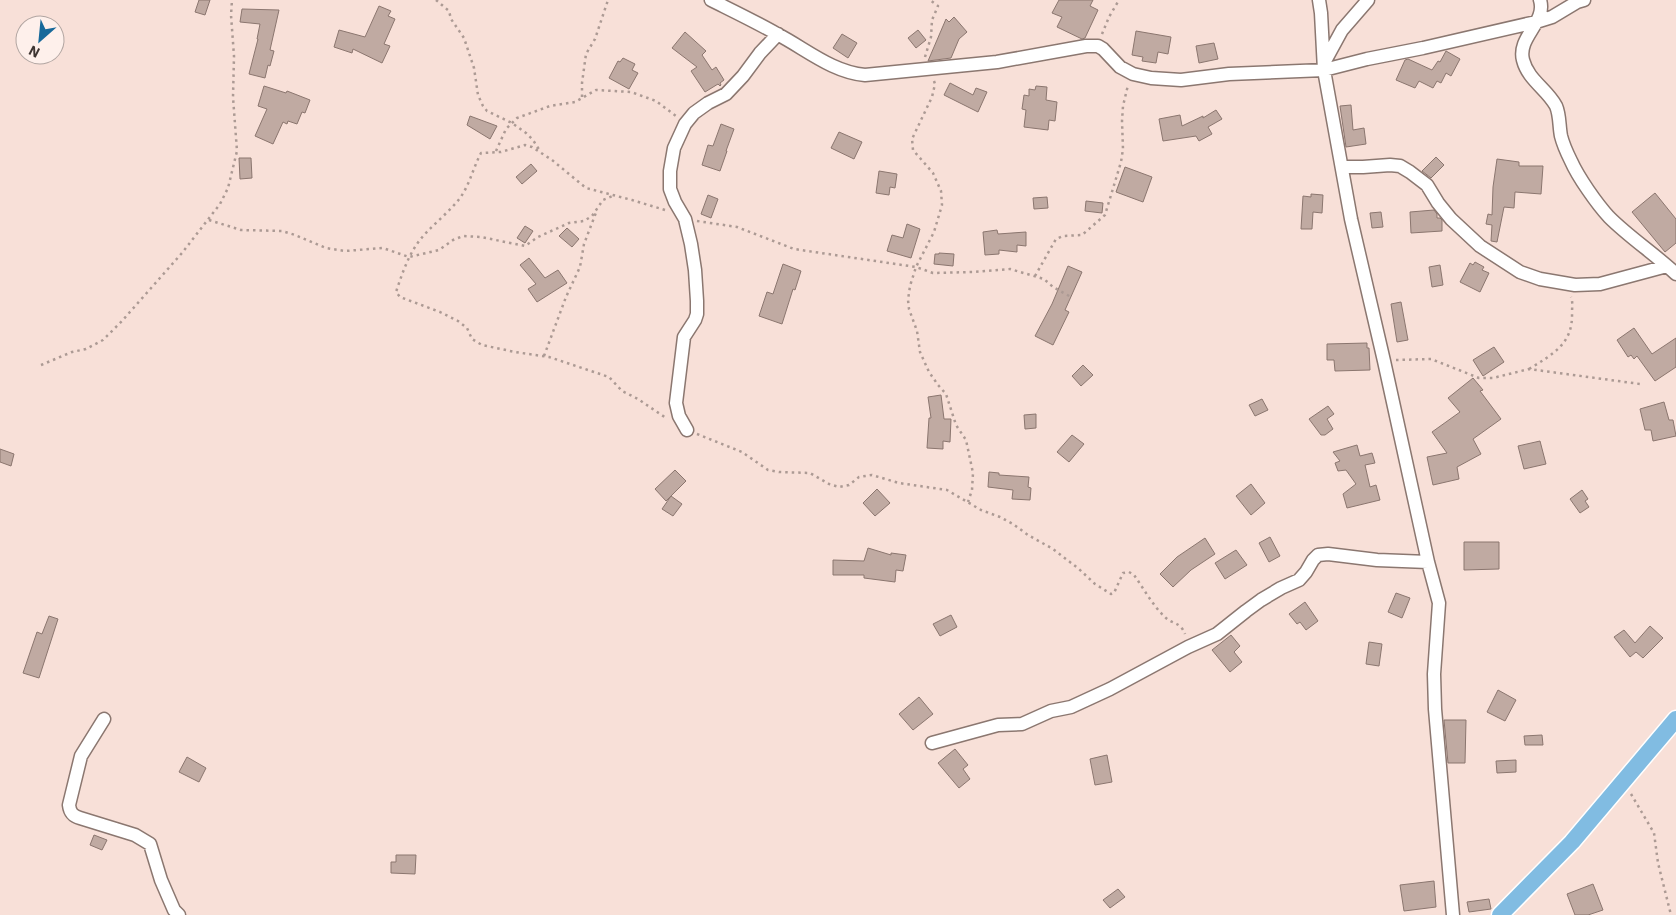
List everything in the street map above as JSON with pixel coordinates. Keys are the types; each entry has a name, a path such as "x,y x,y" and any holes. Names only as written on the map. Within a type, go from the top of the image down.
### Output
{"main road":[{"path":"1500,915 1572,842 1676,719"}],"street":[{"path":"711,0 778,34 836,68 853,74 865,75 927,70 997,62 1086,46 1098,46 1108,52 1120,67 1134,74 1151,78 1181,80 1229,74 1323,68 1423,48 1536,22 1552,17 1577,2 1584,0"},
{"path":"1319,0 1322,13 1323,68 1351,219 1428,562 1439,602 1434,674 1435,709 1452,915"},
{"path":"1323,68 1342,30 1368,0"},
{"path":"1540,0 1541,13 1527,36 1522,48 1522,58 1529,75 1553,101 1557,109 1561,136 1570,160 1578,175 1608,216 1672,270"},
{"path":"687,430 679,416 676,403 684,337 695,320 697,301 692,244 685,219 674,202 670,190 670,171 674,148 685,124 694,113 726,94 778,34"},
{"path":"1342,166 1400,166 1427,184 1438,203 1451,219 1480,246 1520,272 1540,279 1575,285 1600,284 1672,270"},
{"path":"932,743 998,725 1022,724 1051,711 1071,707 1110,689 1188,647 1217,634 1261,600 1299,580 1318,555 1328,554 1377,560 1428,562"},
{"path":"104,719 81,756 69,806 70,812 80,818 135,835 150,844 161,880 174,910 179,915"}],"path":[{"path":"41,365 72,352 86,349 103,340 122,321 209,220 220,204 228,188 237,151 233,97 232,0"},
{"path":"436,0 449,11 451,19 464,38 474,68 478,95 487,112 512,123 533,140 541,152"},
{"path":"582,98 586,54 595,39 608,0"},
{"path":"930,0 938,6 932,20 931,37 925,54 927,70 935,84 932,97 912,139 913,150 933,173 941,191 942,205 934,232 916,267 908,300 909,309 917,331 920,352 929,372 946,394 956,425 967,445 973,480 968,502 1013,524 1053,549 1095,584 1111,594 1114,593 1123,573 1129,572 1134,575 1165,617 1182,628 1188,647"},
{"path":"1098,46 1109,17 1119,0"},
{"path":"1035,276 1056,239 1063,236 1082,234 1105,215 1121,162 1123,149 1123,106 1127,87 1134,74"},
{"path":"496,152 506,129 517,118 550,106 575,102 596,90 631,92 656,101 685,124"},
{"path":"409,257 425,233 459,198 470,182 481,153 496,152 525,145 541,152 586,188 615,195 685,219 737,227 794,249 916,267 933,273 1010,269 1044,279 1053,287 1071,297"},
{"path":"544,356 566,297 580,267 584,244 599,207 603,200 615,195"},
{"path":"209,220 241,230 282,231 335,250 383,248 409,257 439,250 453,240 463,236 481,237 525,246 538,237 569,223 584,221 592,216 599,207"},
{"path":"1384,361 1406,358 1431,359 1479,378 1493,378 1529,368 1559,349 1568,337 1573,323 1572,301 1566,284"},
{"path":"1529,368 1640,384"},
{"path":"1624,782 1654,833 1658,863 1671,915"}],"building":[{"path":"199,0 210,0 205,15 195,12"},
{"path":"1059,0 1093,0 1090,6 1098,10 1085,38 1082,39 1057,27 1062,17 1052,13"},
{"path":"379,6 391,11 388,16 395,19 384,44 390,46 382,63 353,49 352,53 334,47 339,30 365,37"},
{"path":"242,9 279,10 270,50 274,51 265,78 249,74 260,24 240,22"},
{"path":"954,17 967,32 959,39 951,58 928,61 946,19 949,22"},
{"path":"918,30 926,40 916,48 908,38"},
{"path":"1136,31 1171,37 1168,54 1158,52 1156,63 1142,61 1143,57 1132,55"},
{"path":"685,32 706,51 702,55 712,70 716,67 724,80 720,83 720,86 718,84 705,92 691,71 697,67 672,48"},
{"path":"842,34 857,43 848,58 833,48"},
{"path":"1214,43 1218,59 1199,63 1196,46"},
{"path":"1446,51 1460,59 1451,76 1446,73 1441,83 1437,81 1433,88 1419,81 1415,88 1396,80 1405,60 1408,59 1432,70 1438,61 1440,62"},
{"path":"623,58 635,64 632,70 638,73 629,89 609,78 618,61 620,62"},
{"path":"950,83 973,95 976,88 987,92 978,112 944,95"},
{"path":"264,86 286,93 287,91 310,100 305,113 302,112 297,124 288,121 287,124 283,122 273,144 255,136 267,109 258,106"},
{"path":"1036,86 1047,87 1046,100 1057,102 1055,121 1049,120 1048,130 1024,127 1026,110 1022,109 1024,95 1029,96 1029,89 1035,90"},
{"path":"1351,105 1353,130 1364,128 1366,144 1346,147 1340,106"},
{"path":"1216,110 1222,119 1208,127 1212,134 1199,141 1196,136 1163,141 1159,119 1180,115 1182,126 1203,116 1203,118"},
{"path":"470,116 497,126 490,139 467,125"},
{"path":"721,124 734,129 720,171 702,165 708,145 713,146"},
{"path":"839,132 862,142 854,159 831,148"},
{"path":"1436,157 1444,165 1431,178 1422,171"},
{"path":"239,158 251,158 252,178 240,179"},
{"path":"1497,159 1519,162 1519,166 1543,166 1541,194 1515,192 1514,208 1504,207 1497,242 1491,241 1492,225 1486,224 1488,214 1492,215"},
{"path":"531,164 537,171 522,184 516,177"},
{"path":"1125,167 1152,177 1143,202 1116,192"},
{"path":"879,171 897,174 895,188 890,187 889,195 876,193"},
{"path":"1655,193 1676,219 1676,243 1665,252 1632,212"},
{"path":"1311,194 1323,195 1322,213 1313,212 1312,229 1301,229 1303,196 1311,197"},
{"path":"708,195 718,199 711,218 701,214"},
{"path":"1047,197 1048,208 1034,209 1033,198"},
{"path":"1086,201 1103,203 1102,213 1085,211"},
{"path":"1434,210 1437,218 1442,220 1442,231 1411,233 1410,212"},
{"path":"1381,212 1383,227 1372,228 1370,213"},
{"path":"907,224 920,229 911,258 887,251 892,235 903,238"},
{"path":"525,226 533,231 525,243 517,238"},
{"path":"567,228 579,239 572,247 559,236"},
{"path":"997,230 998,234 1026,232 1026,246 1017,245 1017,252 999,250 999,254 985,255 983,232"},
{"path":"935,254 954,254 953,266 934,264"},
{"path":"529,258 545,278 558,270 567,283 537,302 528,289 536,284 520,265"},
{"path":"1475,262 1484,267 1482,270 1489,273 1480,292 1460,282 1470,263 1473,265"},
{"path":"783,264 801,271 782,324 759,316 767,292 773,294"},
{"path":"1440,265 1443,285 1432,287 1429,267"},
{"path":"1068,266 1082,272 1065,310 1069,312 1053,345 1035,336 1052,304"},
{"path":"1401,302 1408,340 1397,342 1391,304"},
{"path":"1634,328 1652,354 1676,338 1676,367 1655,381 1637,356 1634,359 1631,355 1628,357 1617,340"},
{"path":"1367,343 1370,370 1335,371 1334,360 1327,360 1327,344"},
{"path":"1494,347 1504,362 1483,376 1473,360"},
{"path":"1083,365 1093,375 1081,386 1072,376"},
{"path":"1473,378 1483,390 1480,391 1501,419 1473,439 1481,454 1457,467 1459,479 1433,485 1427,457 1447,453 1432,432 1460,412 1448,398"},
{"path":"941,395 944,419 951,419 950,442 943,441 943,449 927,448 929,418 931,418 928,397"},
{"path":"1262,399 1268,410 1255,416 1249,405"},
{"path":"1664,402 1669,420 1673,420 1676,436 1653,441 1651,430 1645,430 1640,409"},
{"path":"1328,406 1334,414 1327,419 1333,429 1325,435 1321,435 1309,419"},
{"path":"1036,414 1036,428 1025,429 1024,415"},
{"path":"1072,435 1084,444 1069,462 1057,452"},
{"path":"1540,441 1546,464 1524,469 1518,446"},
{"path":"1357,445 1360,456 1372,453 1375,463 1365,465 1370,487 1376,485 1380,500 1347,508 1343,494 1356,484 1346,470 1338,471 1335,463 1340,461 1333,452"},
{"path":"0,449 14,454 11,466 0,462"},
{"path":"675,470 686,481 666,501 655,489"},
{"path":"989,472 999,473 999,475 1029,477 1028,487 1031,488 1030,500 1012,499 1013,490 988,487"},
{"path":"1251,484 1265,503 1251,515 1236,496"},
{"path":"877,489 890,503 875,516 863,503"},
{"path":"1582,490 1588,499 1585,501 1589,507 1580,513 1570,499"},
{"path":"671,496 682,504 673,516 662,509"},
{"path":"1270,537 1280,556 1269,562 1259,543"},
{"path":"1205,538 1215,554 1191,570 1173,587 1160,574 1177,557"},
{"path":"1464,542 1499,542 1499,569 1464,570"},
{"path":"868,548 891,555 891,553 906,555 903,571 896,570 895,582 864,578 864,575 833,575 833,560 864,561"},
{"path":"1236,550 1247,565 1225,579 1215,563"},
{"path":"1396,593 1410,598 1402,618 1388,612"},
{"path":"1305,602 1318,621 1306,630 1300,622 1297,624 1289,614"},
{"path":"951,615 957,627 940,636 933,624"},
{"path":"49,616 58,619 39,678 23,673 37,632 42,634"},
{"path":"1650,626 1663,638 1643,658 1636,652 1630,657 1614,637 1624,630 1635,643"},
{"path":"1231,635 1240,646 1234,652 1242,662 1230,672 1212,650"},
{"path":"1369,642 1382,644 1379,666 1366,664"},
{"path":"1498,690 1516,700 1505,721 1487,712"},
{"path":"919,697 933,714 913,730 899,714"},
{"path":"1444,720 1466,720 1465,763 1448,763"},
{"path":"1542,735 1543,745 1525,745 1524,736"},
{"path":"955,749 968,765 963,769 970,779 959,788 938,763"},
{"path":"1107,755 1112,782 1095,785 1090,759"},
{"path":"187,757 206,768 199,782 179,772"},
{"path":"1516,760 1516,772 1497,773 1496,761"},
{"path":"94,835 107,840 102,850 90,845"},
{"path":"396,855 416,855 415,874 391,873 391,862 396,862"},
{"path":"1434,881 1436,907 1404,911 1400,885"},
{"path":"1593,884 1603,910 1588,915 1575,915 1567,894"},
{"path":"1118,889 1125,897 1110,908 1103,900"},
{"path":"1489,899 1491,909 1469,912 1467,902"}]}
